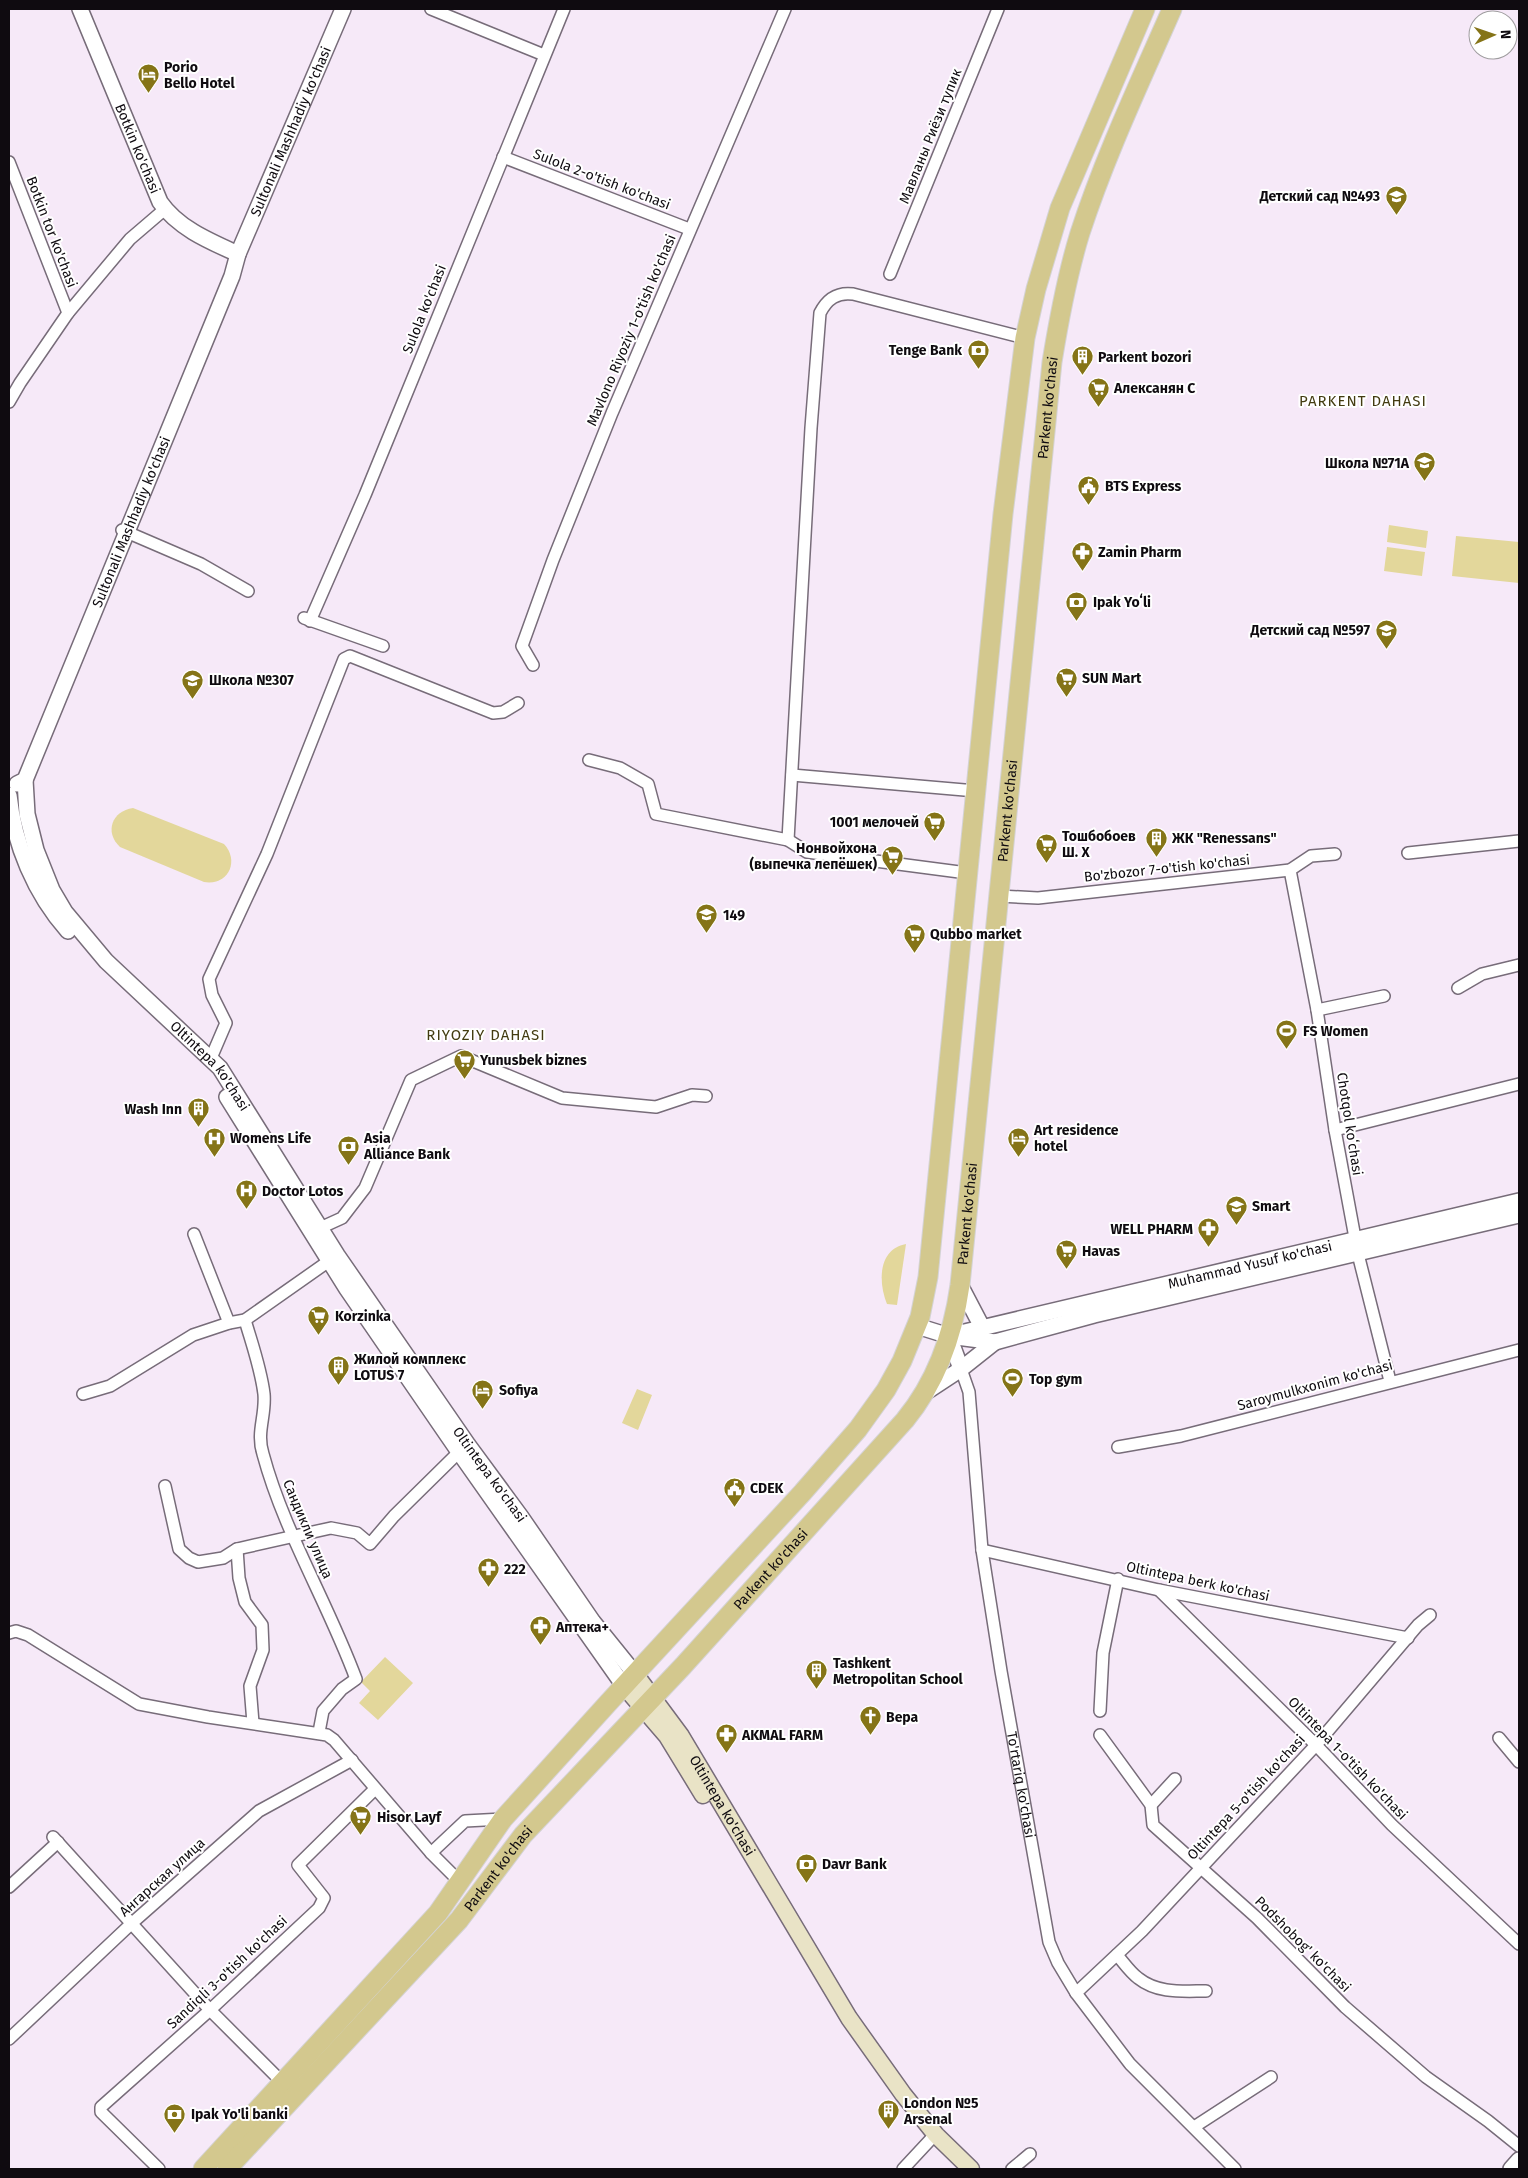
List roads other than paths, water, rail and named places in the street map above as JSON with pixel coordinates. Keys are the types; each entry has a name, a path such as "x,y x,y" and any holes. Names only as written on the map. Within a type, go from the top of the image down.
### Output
{"main road":[{"name":"Parkent ko'chasi","path":"203,2169 438,1913 503,1819 804,1492 858,1429 894,1376 917,1326 928,1277 1004,505 1025,338 1036,289 1060,208 1145,9"},
{"name":"Parkent ko'chasi","path":"227,2169 458,1920 523,1835 648,1703 905,1420 926,1392 939,1365 949,1336 960,1286 1052,362 1062,304 1080,234 1098,183 1172,9"},
{"name":"Oltintepa ko'chasi","path":"630,1680 648,1703 897,2100 933,2137 959,2169"},
{"name":"Oltintepa ko'chasi","path":"933,2137 971,2169"}],"street":[{"name":"Botkin ko'chasi","path":"80,9 156,194 165,209 192,232 238,254"},
{"name":"Sultonali Mashhadiy ko'chasi","path":"125,532 17,779 16,795 9,790 24,780 232,276 238,254 343,9"},
{"path":"431,9 544,55"},
{"name":"Sulola ko'chasi","path":"383,646 307,620 364,495 564,9"},
{"name":"Mavlono Riyoziy 1-o'tish ko'chasi","path":"533,665 522,646 526,631 612,413 689,229 785,9"},
{"name":"Мавланы Риёзи тупик","path":"890,274 998,9"},
{"name":"Sulola 2-o'tish ko'chasi","path":"503,157 689,229"},
{"name":"Botkin tor ko'chasi","path":"9,162 68,313"},
{"name":"Botkin tor ko'chasi","path":"9,402 68,313 130,239 165,209"},
{"path":"788,840 810,428 820,313 833,297 842,293 854,294 1025,338"},
{"path":"125,532 201,564 248,591"},
{"path":"205,1056 226,1024 212,994 210,979 267,854 346,656 492,713 503,712 518,702"},
{"path":"589,760 620,768 648,784 656,814 788,840 807,852 967,873"},
{"path":"792,775 976,791"},
{"name":"Oltintepa ko'chasi","path":"24,780 27,814 36,850 52,890 65,912 106,961 164,1020"},
{"name":"Oltintepa ko'chasi","path":"9,795 14,822 26,862 50,907 74,937 205,1056 315,1231 464,1449"},
{"path":"1408,853 1519,841"},
{"name":"Bo'zbozor 7-o'tish ko'chasi","path":"999,896 1038,898 1290,870 1311,856 1335,854"},
{"name":"Chotqol koʻchasi","path":"1290,870 1317,1010 1335,1130 1357,1246 1390,1381"},
{"path":"1458,988 1482,974 1519,965"},
{"path":"1317,1010 1384,996"},
{"path":"315,1231 342,1218 365,1188 411,1080 461,1056 562,1098 656,1107 692,1094 706,1096"},
{"path":"1335,1130 1519,1084"},
{"name":"Muhammad Yusuf ko'chasi","path":"917,1326 949,1336 995,1342 1519,1201"},
{"name":"Muhammad Yusuf ko'chasi","path":"949,1336 982,1327 1357,1246 1519,1215"},
{"name":"Oltintepa ko'chasi","path":"315,1231 329,1261 630,1680"},
{"path":"194,1234 229,1323"},
{"path":"83,1394 110,1386 194,1335 229,1323 245,1320 329,1261"},
{"path":"960,1286 982,1327"},
{"name":"Сандикли улица","path":"245,1320 264,1393 259,1434 262,1453 293,1536 343,1645 356,1679 342,1689 323,1711 319,1732"},
{"name":"To'rtariq ko'chasi","path":"949,1336 969,1392 982,1550 1046,1931 1058,1963 1076,1993 1130,2064 1235,2169"},
{"name":"Muhammad Yusuf ko'chasi","path":"926,1392 961,1369 995,1342"},
{"name":"Saroymulkxonim ko'chasi","path":"1118,1447 1181,1436 1390,1381 1519,1350"},
{"path":"165,1486 179,1549 188,1558 198,1562 222,1558 237,1549 331,1528 357,1533 370,1544 394,1516 464,1449"},
{"path":"237,1549 239,1578 245,1602 262,1625 263,1650 250,1686 253,1723"},
{"name":"Oltintepa berk ko'chasi","path":"982,1550 1159,1590 1408,1638"},
{"path":"1100,1711 1103,1653 1118,1580"},
{"name":"Oltintepa 1-o'tish ko'chasi","path":"1159,1590 1316,1745 1424,1856 1519,1944"},
{"name":"Oltintepa 5-o'tish ko'chasi","path":"1076,1993 1142,1931 1316,1745 1408,1638 1430,1616"},
{"path":"9,1633 16,1632 28,1635 139,1704 319,1732 334,1740 375,1790 431,1853 460,1882"},
{"name":"Podshobog' ko'chasi","path":"1100,1735 1151,1805 1153,1825 1257,1918 1345,2007 1426,2077 1488,2121 1519,2146"},
{"path":"1499,1738 1519,1762"},
{"name":"Ангарская улица","path":"9,2039 131,1924 259,1811 352,1760"},
{"path":"1151,1805 1174,1779"},
{"name":"Sandiqli 3-o'tish ko'chasi","path":"159,2169 100,2112 101,2108 319,1908 324,1898 298,1865 375,1790"},
{"path":"431,1853 465,1821 503,1819"},
{"path":"9,1887 55,1839 210,2010 282,2084"},
{"path":"1117,1955 1139,1979 1151,1985 1168,1991 1206,1991"},
{"path":"1194,2127 1271,2077"},
{"path":"903,2169 933,2137"},
{"path":"1012,2169 1030,2154"},
{"path":"1511,2169 1519,2160"}],"place":[{"name":"Porio Bello Hotel","path":"148,94"},
{"name":"Детский сад №493","path":"1396,215"},
{"name":"Tenge Bank","path":"978,369"},
{"name":"Parkent bozori","path":"1082,376"},
{"name":"Алексанян С","path":"1098,407"},
{"name":"Школа №71А","path":"1425,482"},
{"name":"BTS Express","path":"1089,505"},
{"name":"Zamin Pharm","path":"1082,571"},
{"name":"Ipak Yoʻli","path":"1077,621"},
{"name":"Детский сад №597","path":"1386,649"},
{"name":"SUN Mart","path":"1066,697"},
{"name":"Школа №307","path":"193,699"},
{"name":"1001 мелочей","path":"935,841"},
{"name":"ЖК \"Renessans\"","path":"1156,857"},
{"name":"Тошбобоев Ш. Х","path":"1046,863"},
{"name":"Нонвойхона (выпечка лепёшек)","path":"893,875"},
{"name":"149","path":"707,934"},
{"name":"Qubbo market","path":"914,953"},
{"name":"FS Women","path":"1287,1050"},
{"name":"Yunusbek biznes","path":"464,1079"},
{"name":"Wash Inn","path":"198,1128"},
{"name":"Womens Life","path":"214,1157"},
{"name":"Art residence hotel","path":"1018,1157"},
{"name":"Asia Alliance Bank","path":"348,1165"},
{"name":"Doctor Lotos","path":"246,1210"},
{"name":"Smart","path":"1236,1225"},
{"name":"WELL PHARM","path":"1209,1248"},
{"name":"Havas","path":"1066,1270"},
{"name":"Korzinka","path":"319,1335"},
{"name":"Жилой комплекс LOTUS 7","path":"338,1386"},
{"name":"Top gym","path":"1013,1398"},
{"name":"Sofiya","path":"483,1409"},
{"name":"CDEK","path":"734,1507"},
{"name":"222","path":"488,1588"},
{"name":"Аптека+","path":"540,1646"},
{"name":"Tashkent Metropolitan School","path":"817,1690"},
{"name":"Вера","path":"870,1736"},
{"name":"AKMAL FARM","path":"726,1754"},
{"name":"Hisor Layf","path":"361,1836"},
{"name":"Davr Bank","path":"806,1883"},
{"name":"London №5 Arsenal","path":"888,2130"},
{"name":"Ipak Yo'li banki","path":"175,2133"}],"district":[{"name":"PARKENT DAHASI","path":"1363,401"},
{"name":"RIYOZIY DAHASI","path":"486,1035"}]}
